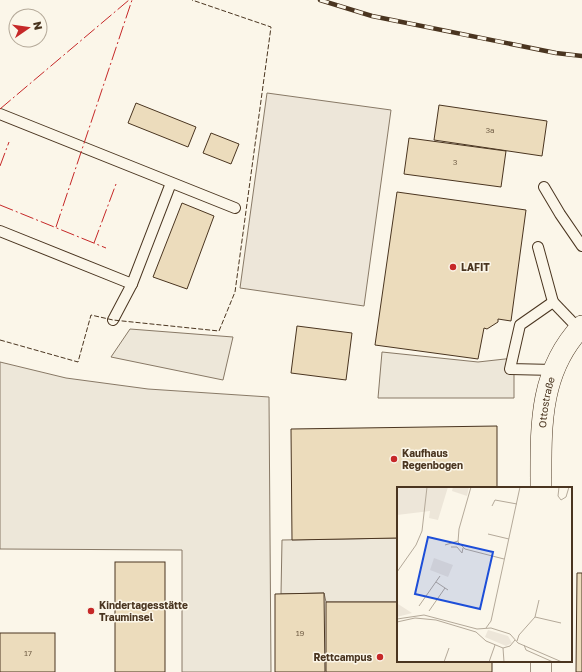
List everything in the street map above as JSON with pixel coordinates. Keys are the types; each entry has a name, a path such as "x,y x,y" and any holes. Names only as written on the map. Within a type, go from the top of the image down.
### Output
{"street":[{"name":"Ottostraße","path":"541,487 541,433 547,388 561,352 572,336 580,328"}],"lane":[{"path":"0,114 235,208"},
{"path":"113,320 132,284 171,183"},
{"path":"544,187 582,246"},
{"path":"0,231 132,284"},
{"path":"538,247 553,302 580,328"},
{"path":"553,302 520,324 510,369 554,370"}],"shaded area":[{"path":"267,93 391,110 364,306 240,288"},
{"path":"130,329 233,337 223,380 111,357"},
{"path":"382,352 478,362 514,358 514,398 378,398"},
{"path":"0,362 66,378 148,389 269,397 271,672 182,672 182,550 0,549"},
{"path":"397,538 397,602 326,602 324,593 281,594 282,540"}],"building":[{"path":"136,103 196,127 188,147 128,123"},
{"path":"439,105 547,121 542,156 434,140"},
{"path":"211,133 239,144 231,164 203,153"},
{"path":"409,138 506,151 501,187 404,174"},
{"path":"397,192 526,210 511,321 498,319 498,322 487,329 484,328 478,359 375,345"},
{"path":"182,203 214,216 187,289 153,277"},
{"path":"297,326 352,333 346,380 291,373"},
{"name":"Kaufhaus Regenbogen","path":"497,426 497,487 397,487 397,538 292,540 291,429"},
{"path":"115,562 165,562 165,672 115,672"},
{"path":"577,573 582,573 582,672 576,672"},
{"path":"324,593 325,672 275,672 275,594"},
{"path":"326,602 397,602 397,662 492,662 492,672 326,672"},
{"path":"0,633 55,633 55,672 0,672"}],"railway":[{"path":"320,0 372,16 556,53 582,56"}],"fence":[{"path":"0,340 78,362 91,315 113,320 219,331 235,292 271,27 192,0"}],"power":[{"path":"0,109 129,0"},
{"path":"56,227 132,0"},
{"path":"0,166 9,142"},
{"path":"94,243 116,184"},
{"path":"0,205 106,248"}],"place":[{"name":"LAFIT","path":"453,267"},
{"name":"Kaufhaus Regenbogen","path":"394,459"},
{"name":"Kindertagesstätte Trauminsel","path":"91,611"},
{"name":"Rettcampus","path":"380,657"}]}
